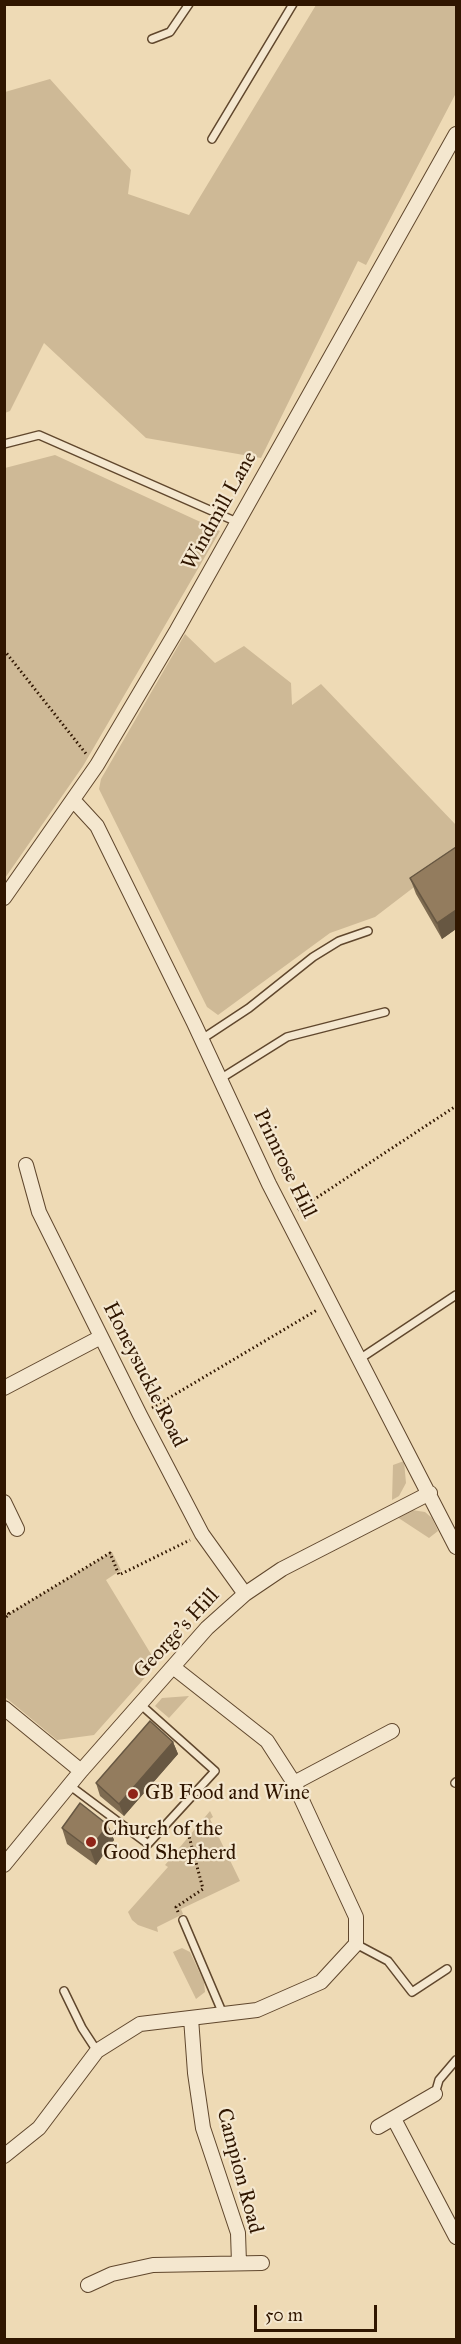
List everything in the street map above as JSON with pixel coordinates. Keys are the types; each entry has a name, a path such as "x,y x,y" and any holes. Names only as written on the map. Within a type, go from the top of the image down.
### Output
{"street":[{"name":"Windmill Lane","path":"4,898 97,765 238,523 456,134"},
{"name":"Primrose Hill","path":"74,801 97,826 202,1039 286,1218 456,1547"},
{"name":"Honeysuckle Road","path":"26,1165 39,1212 101,1337 202,1534 245,1594"},
{"path":"4,1388 101,1337"},
{"name":"George's Hill","path":"4,1865 69,1785 207,1628 245,1594 282,1569 430,1493"},
{"path":"4,1502 17,1529"},
{"path":"4,2156 39,2128 98,2051 140,2024 257,2010 321,1982 356,1944 356,1917 294,1783 267,1741 173,1667"},
{"path":"4,1708 81,1771"},
{"path":"294,1783 392,1731"},
{"name":"Campion Road","path":"191,2018 195,2073 203,2128 238,2233 239,2263"},
{"path":"378,2127 435,2094"},
{"path":"394,2119 456,2237"},
{"name":"Campion Road","path":"88,2285 112,2274 153,2265 261,2263"}],"lane":[{"path":"152,39 170,32 189,4"},
{"path":"212,139 293,4"},
{"path":"4,444 39,435 238,523"},
{"path":"202,1039 249,1008 313,957 339,941 368,932"},
{"path":"220,1079 287,1037 385,1012"},
{"path":"358,1360 456,1295"},
{"path":"69,1785 148,1844 215,1771 141,1704"},
{"path":"183,1920 223,2014"},
{"path":"356,1944 388,1960 412,1992 447,1969"},
{"path":"64,1990 82,2028 98,2051"},
{"path":"435,2094 439,2080 456,2060"}],"path":[{"path":"4,650 52,714 97,765"},
{"path":"286,1218 456,1106"},
{"path":"141,1415 329,1303"},
{"path":"4,1619 110,1553 119,1575 194,1538"},
{"path":"4,1610 9,1614"},
{"path":"181,1808 203,1889 176,1907 183,1920"}],"shaded area":[{"path":"316,5 456,5 456,93 366,265 358,261 261,458 146,438 44,343 10,411 5,413 5,92 50,79 131,170 128,194 189,215"},
{"path":"55,455 220,531 83,766 5,878 5,468"},
{"path":"185,634 215,663 244,646 291,683 292,705 321,684 456,825 456,855 375,917 330,933 218,1015 207,1007 99,789 101,779"},
{"path":"404,1461 406,1483 399,1496 392,1500 393,1465"},
{"path":"412,1510 425,1512 432,1518 438,1531 429,1538 397,1517"},
{"path":"112,1552 121,1570 106,1580 157,1664 94,1735 57,1740 5,1697 5,1616"},
{"path":"189,1696 169,1718 155,1706 162,1698"},
{"path":"210,1811 213,1817 210,1819 240,1881 181,1909 183,1914 157,1927 158,1932 138,1925 128,1912 168,1867 165,1865"},
{"path":"182,1948 190,1952 204,1982 205,1992 196,1999 173,1952"}],"building":[{"path":"456,847 456,910 437,923 410,878"},
{"path":"150,1721 173,1742 119,1804 96,1783"},
{"path":"80,1803 108,1825 90,1849 62,1828"}],"place":[{"name":"GB Food and Wine","path":"133,1794"},
{"name":"Church of the Good Shepherd","path":"91,1842"}]}
